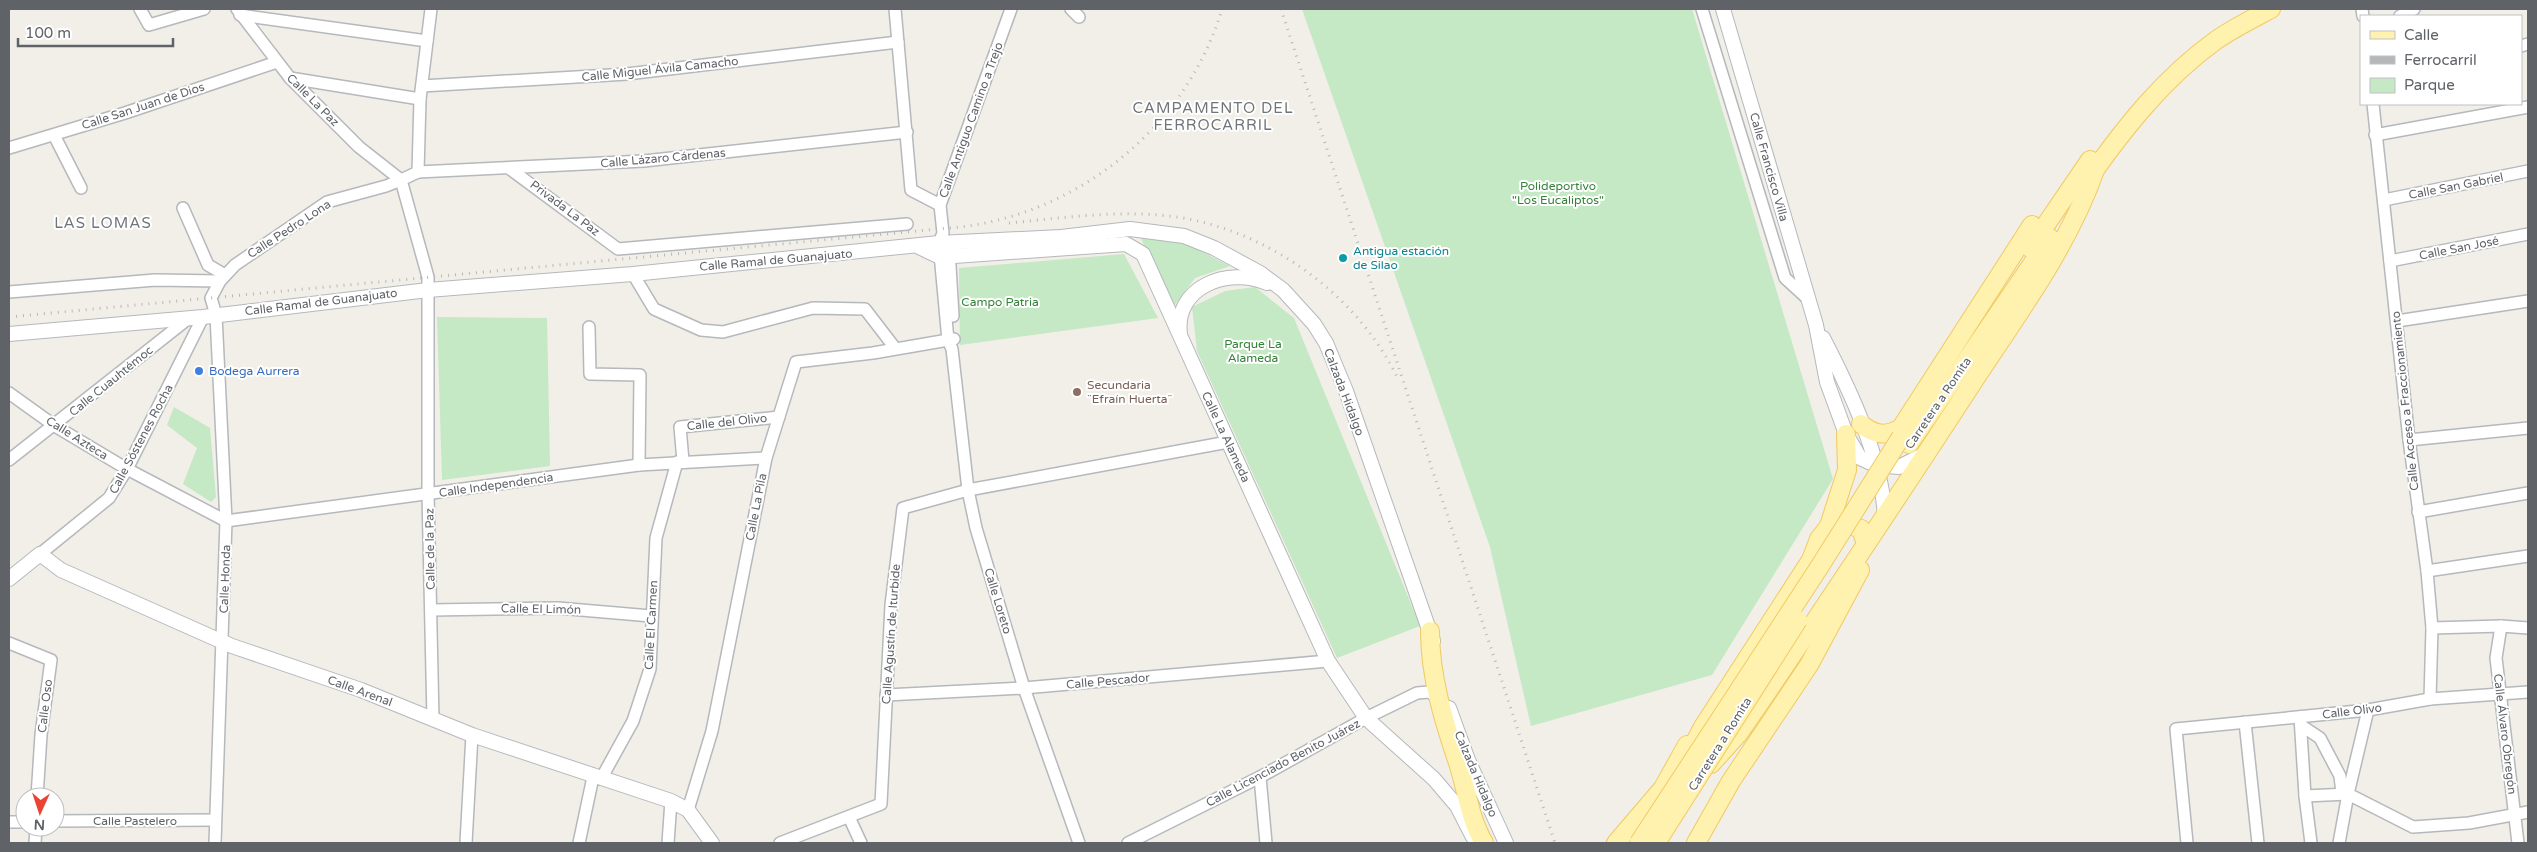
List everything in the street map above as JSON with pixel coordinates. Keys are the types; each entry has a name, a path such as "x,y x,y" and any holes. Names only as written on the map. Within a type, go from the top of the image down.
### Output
{"main road":[{"name":"Carretera a Romita","path":"1639,843 1820,566 1905,441 2042,252 2090,168 2154,82 2213,30 2248,9"},
{"name":"Carretera a Romita","path":"2090,168 2161,88 2217,40 2271,9"},
{"path":"1861,424 1869,430 1885,434 1901,428 2021,241 2058,190 2090,168"},
{"path":"1703,772 1739,733 1885,518 2052,258 2084,201 2090,168"},
{"path":"1666,800 1703,727 1811,560 1824,532 1847,470 1846,434"},
{"name":"Carretera a Romita","path":"1656,843 1703,772 1905,441"},
{"path":"1696,843 1731,781 1809,665 1844,602 1885,518"},
{"path":"1616,843 1663,788 1731,666 1824,532 1844,522 1854,524 1861,529 1866,544"},
{"path":"1430,631 1430,659 1448,737 1459,767 1469,809 1491,841"}],"street":[{"path":"140,9 149,25 204,9"},
{"path":"418,172 420,99 431,9"},
{"path":"894,9 911,190 940,205"},
{"name":"Calle Antiguo Camino a Trejo","path":"944,246 940,205 1012,9"},
{"path":"1702,9 1784,278 1808,299"},
{"name":"Calle Francisco Villa","path":"1723,9 1816,324 1827,382 1846,434 1860,458 1875,466"},
{"path":"2402,15 2414,9"},
{"path":"238,12 427,41"},
{"name":"Calle La Paz","path":"238,12 290,78 359,146 401,180"},
{"name":"Calle Miguel Ávila Camacho","path":"422,86 627,74 898,42"},
{"name":"Calle San Juan de Dios","path":"9,148 277,62"},
{"path":"290,78 420,99"},
{"name":"Calle Acceso a Fraccionamiento","path":"2373,105 2408,440 2427,571 2432,628 2430,699"},
{"path":"2375,135 2528,106"},
{"name":"Calle Lázaro Cárdenas","path":"418,172 644,161 906,132"},
{"path":"54,135 81,188"},
{"name":"Privada La Paz","path":"510,169 618,249 907,224"},
{"name":"Calle San Gabriel","path":"2384,200 2528,171"},
{"name":"Calle Pedro Lona","path":"222,278 235,265 327,202 386,186 418,172"},
{"name":"Calle de la Paz","path":"401,180 428,277 428,494 433,718"},
{"path":"183,208 208,265 222,278"},
{"path":"944,246 1126,244 1130,229"},
{"name":"Calzada Hidalgo","path":"944,246 1061,237 1130,229 1184,236 1242,261 1283,290 1314,324 1336,366 1430,631 1440,663 1445,698 1468,760 1491,841"},
{"name":"Calle San José","path":"2390,261 2528,234"},
{"name":"Calle La Alameda","path":"1126,244 1142,254 1328,661 1366,718 1434,779 1491,841"},
{"name":"Calle Ramal de Guanajuato","path":"9,334 202,317 428,290 944,246"},
{"name":"Calle Loreto","path":"944,246 952,343 968,490 976,528 1024,688 1079,843"},
{"path":"633,274 654,309 701,330 723,332 813,308 865,309 895,348"},
{"path":"1180,338 1179,326 1182,307 1192,293 1209,284 1225,278 1242,277 1259,279 1283,290"},
{"path":"9,292 155,280 222,278"},
{"path":"202,317 222,278"},
{"path":"2397,321 2528,301"},
{"name":"Calle Cuauhtémoc","path":"9,460 202,317"},
{"name":"Calle Sóstenes Rocha","path":"9,579 109,498 127,469 202,317"},
{"name":"Calle Honda","path":"202,317 226,521 215,843"},
{"name":"Calle Francisco Villa","path":"1816,324 1842,374 1861,424 1884,496 1885,518"},
{"path":"589,327 590,374 640,375 639,465"},
{"name":"Calle La Pila","path":"688,810 712,731 766,458 796,362 873,354 895,348 952,343"},
{"name":"Calle Azteca","path":"9,393 55,426 127,469 226,521"},
{"name":"Calle del Olivo","path":"680,462 680,427 778,417"},
{"path":"2408,440 2528,428"},
{"name":"Calle Agustín de Iturbide","path":"780,843 881,804 891,605 903,508 968,490 1228,442"},
{"path":"1875,466 1899,466 1926,454"},
{"name":"Calle Independencia","path":"226,521 639,465 766,458"},
{"name":"Calle El Carmen","path":"579,843 597,778 633,721 650,669 656,538 680,462"},
{"path":"2418,512 2528,493"},
{"name":"Calle Arenal","path":"40,554 61,570 223,641 433,718 472,735 671,801 688,810"},
{"path":"2427,571 2528,556"},
{"name":"Calle El Limón","path":"431,610 558,608 651,616"},
{"path":"2432,628 2501,626 2528,628"},
{"name":"Calle Álvaro Obregón","path":"2501,626 2496,658 2518,843"},
{"name":"Calle Oso","path":"9,643 51,660 41,735 38,787"},
{"name":"Calle Pescador","path":"886,695 1024,688 1328,661"},
{"name":"Calle Licenciado Benito Juárez","path":"1128,843 1260,777 1366,718 1417,693 1429,692 1439,698"},
{"name":"Calle Olivo","path":"2187,843 2176,729 2245,722 2301,721 2430,699 2528,692"},
{"path":"2339,843 2345,794 2368,710"},
{"path":"2301,721 2320,738 2340,776 2345,794"},
{"path":"2301,721 2304,796 2311,843"},
{"path":"2245,722 2258,843"},
{"path":"466,843 472,735"},
{"path":"1260,777 1266,843"},
{"path":"2304,796 2345,794 2413,827 2470,823 2528,812"},
{"path":"668,843 671,801"},
{"path":"688,810 712,843"},
{"path":"849,817 861,843"},
{"name":"Calle Pastelero","path":"65,821 215,820"}],"green space":[{"name":"Polideportivo \"Los Eucaliptos\"","path":"1302,9 1692,9 1833,479 1712,675 1531,726 1490,547"},
{"path":"1140,236 1183,242 1230,266 1195,278 1171,310"},
{"name":"Campo Patria","path":"1124,254 1158,318 960,345 959,268"},
{"name":"Parque La Alameda","path":"1255,287 1294,318 1420,626 1337,658 1197,351 1192,307 1225,291"},
{"path":"437,317 547,318 550,466 442,480"},
{"path":"174,407 210,428 216,497 211,502 183,484 197,448 167,425"}],"railway":[{"path":"9,317 960,227 1004,218 1047,203 1086,183 1123,157 1155,126 1183,90 1206,51 1222,9"},
{"path":"1281,9 1555,843"},
{"path":"1009,223 1089,215 1149,214 1204,223 1239,234 1272,250 1304,269 1333,293 1358,319 1380,348 1398,379"}],"place":[{"name":"Antigua estación de Silao","path":"1343,258"},
{"name":"Bodega Aurrera","path":"199,371"},
{"name":"Secundaria ¨Efraín Huerta¨","path":"1077,392"}],"district":[{"name":"CAMPAMENTO DEL FERROCARRIL","path":"1213,116"},
{"name":"LAS LOMAS","path":"103,223"}]}
